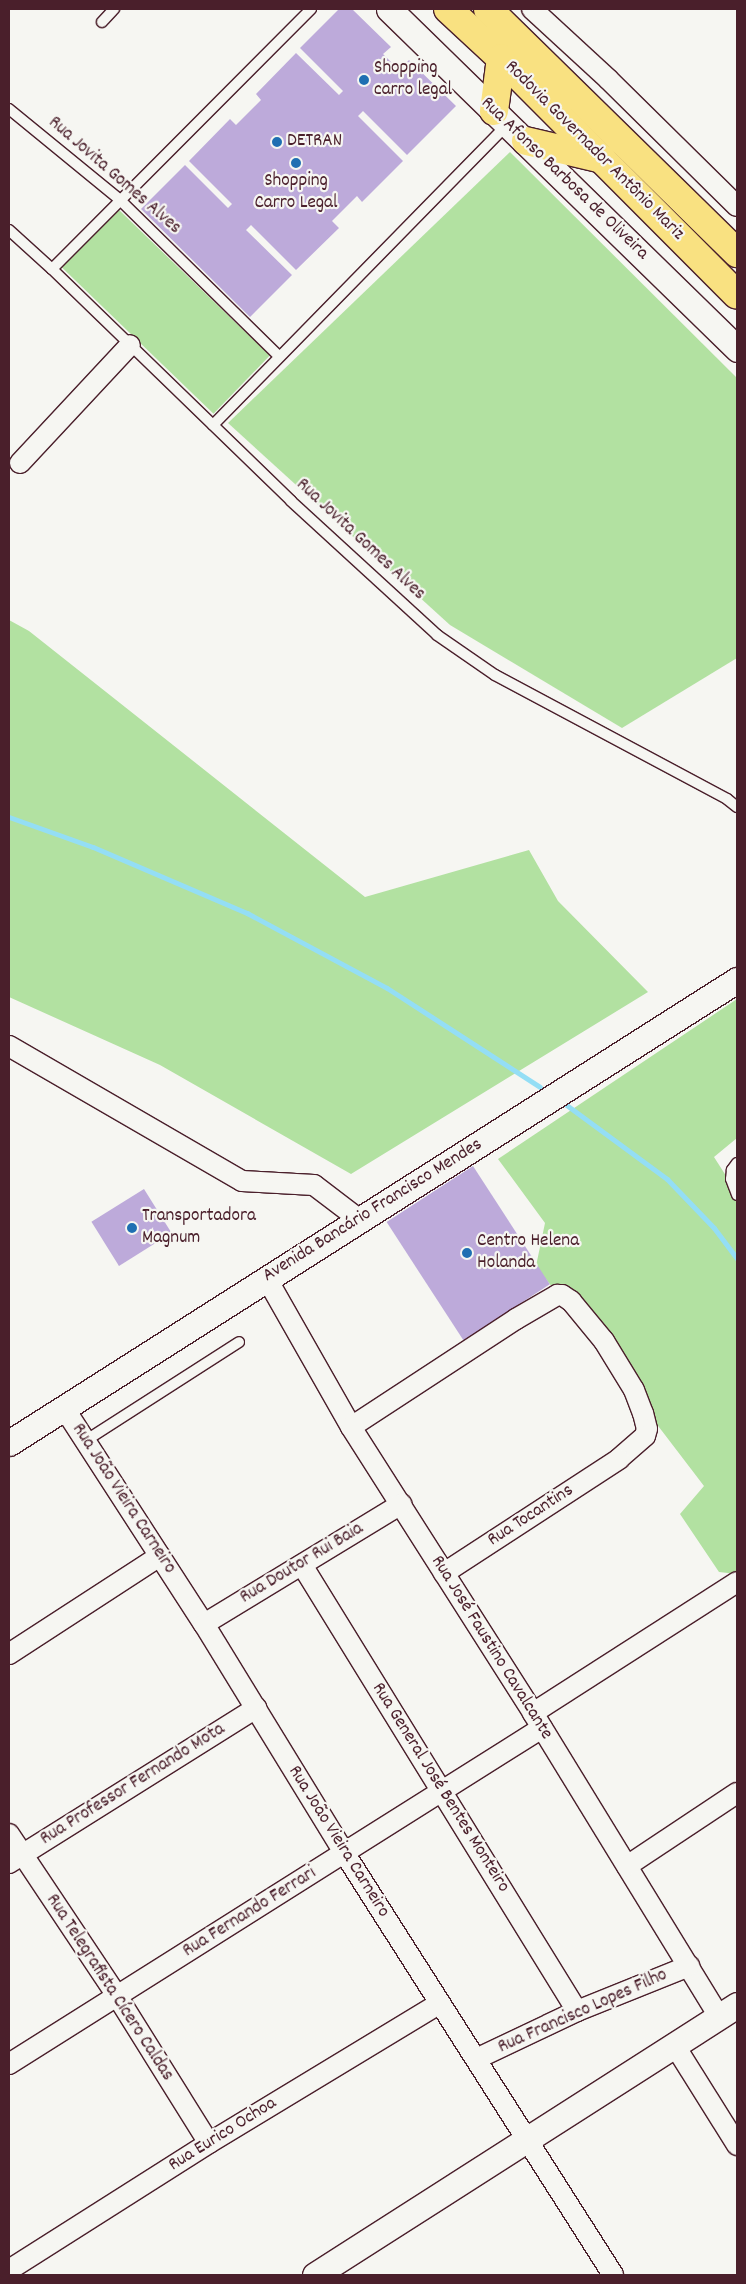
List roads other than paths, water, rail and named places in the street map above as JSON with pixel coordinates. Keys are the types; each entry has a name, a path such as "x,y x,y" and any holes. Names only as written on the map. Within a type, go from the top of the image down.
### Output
{"highway":[{"name":"Rodovia Governador Antônio Mariz","path":"448,9 501,58 737,295"},
{"name":"Rodovia Governador Antônio Mariz","path":"488,9 737,253"},
{"path":"501,58 510,125 602,159"}],"street":[{"name":"Rua Afonso Barbosa de Oliveira","path":"389,9 510,125 737,349"},
{"path":"532,9 608,79 737,206"},
{"path":"20,463 130,345"},
{"name":"Avenida Bancário Francisco Mendes","path":"9,1443 737,980"},
{"path":"9,1046 242,1181 314,1185 360,1220"},
{"name":"Rua José Faustino Cavalcante","path":"267,1279 352,1427 689,1966 728,2010"},
{"name":"Rua Tocantins","path":"352,1427 516,1319 553,1298 562,1295 571,1301 604,1341 634,1390 647,1429 646,1436 618,1459 444,1573"},
{"name":"Rua João Vieira Carneiro","path":"64,1408 204,1624 345,1854 528,2138 613,2275"},
{"name":"Rua Doutor Rui Baia","path":"204,1624 401,1504"},
{"path":"9,1654 160,1556"},
{"name":"Rua General José Bentes Monteiro","path":"302,1566 577,2011"},
{"name":"Rua Fernando Ferrari","path":"9,2064 443,1792 537,1721 737,1582"},
{"name":"Rua Professor Fernando Mota","path":"15,1858 256,1708"},
{"path":"627,1866 737,1793"},
{"name":"Rua Telegrafista Cícero Caldas","path":"9,1834 15,1858 117,1996 209,2143"},
{"name":"Rua Francisco Lopes Filho","path":"476,2059 577,2011 689,1966"},
{"name":"Rua Eurico Ochoa","path":"9,2270 209,2143 440,2003"},
{"path":"316,2275 675,2046 728,2010"},
{"path":"675,2046 730,2117 737,2145"}],"lane":[{"path":"102,22 114,9"},
{"path":"52,268 119,199 312,9"},
{"name":"Rua Jovita Gomes Alves","path":"9,109 119,199 280,356"},
{"path":"213,425 510,125"},
{"name":"Rua Jovita Gomes Alves","path":"9,230 52,268 291,501 437,635 495,675 727,799 737,807"},
{"path":"737,1163 732,1170 731,1179 737,1195"},
{"path":"85,1441 239,1342"}],"waterway":[{"path":"9,817 93,847 247,913 387,988 540,1087"},
{"path":"561,1101 667,1179 714,1228 737,1259"}],"place":[{"name":"Shopping carro legal","path":"364,80"},
{"name":"DETRAN","path":"277,142"},
{"name":"Shopping Carro Legal","path":"296,163"},
{"name":"Transportadora Magnum","path":"132,1228"},
{"name":"Centro Helena Holanda","path":"467,1253"}]}
